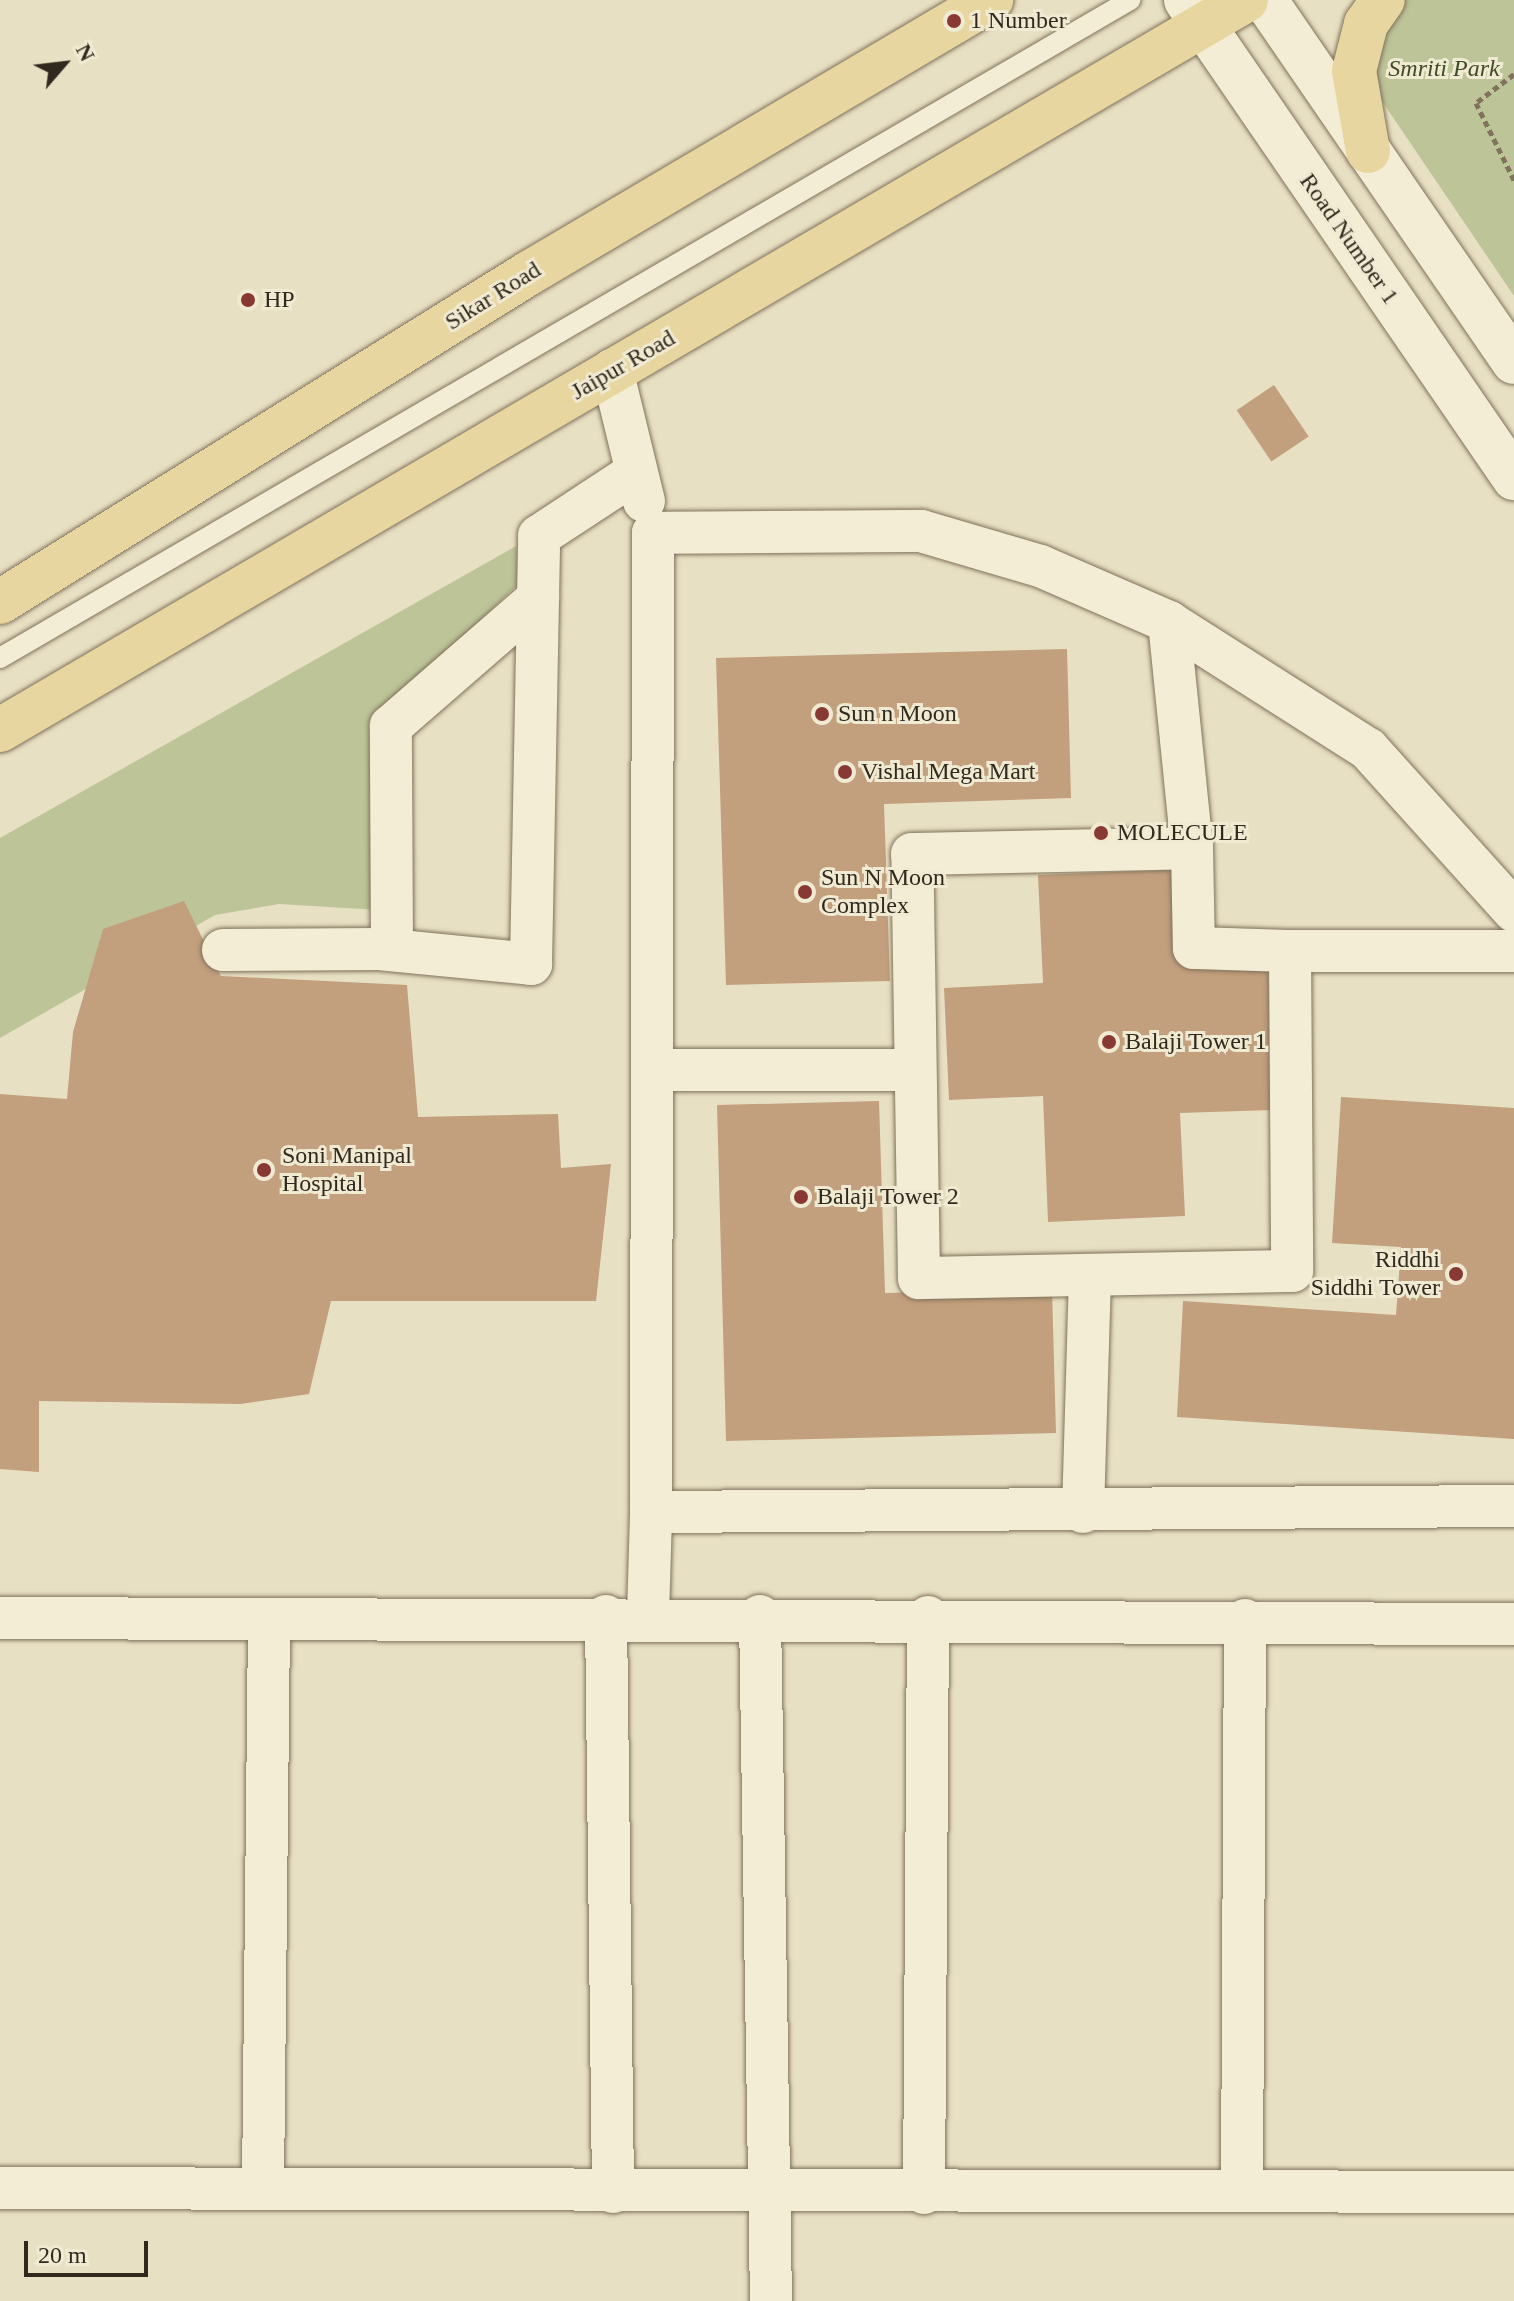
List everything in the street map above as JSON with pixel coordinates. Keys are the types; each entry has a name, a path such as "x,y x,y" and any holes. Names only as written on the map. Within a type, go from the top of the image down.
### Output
{"main road":[{"name":"Sikar Road","path":"0,602 529,273 991,0"},
{"name":"Jaipur Road","path":"0,730 612,370 1193,12 1246,0"},
{"path":"1368,151 1354,71 1366,24 1383,0"}],"street":[{"path":"1265,0 1514,362"},
{"name":"Road Number 1","path":"1193,12 1514,478"},
{"path":"612,370 635,473 653,533 656,1070 648,1616"},
{"path":"223,950 392,950 531,964 539,536 635,473"},
{"path":"653,533 921,531 1040,566 1169,622 1368,749 1514,911"},
{"path":"392,950 391,726 538,598"},
{"path":"1169,622 1192,848 1194,948 1514,951"},
{"path":"1192,848 912,854 919,1278 1292,1271 1290,951"},
{"path":"656,1070 914,1070"},
{"path":"1083,1512 1090,1275"},
{"path":"651,1512 1083,1512 1514,1506"},
{"path":"606,1616 613,2192"},
{"path":"760,1616 771,2301"},
{"path":"0,1618 760,1616 1514,1624"},
{"path":"924,2193 928,1617"},
{"path":"263,2187 269,1619"},
{"path":"1242,2189 1245,1620"},
{"path":"0,2188 263,2187 769,2195 1242,2189 1514,2192"}],"lane":[{"path":"0,658 1130,0"}],"path":[{"path":"1514,74 1476,103 1514,180"}],"green space":[{"name":"Smriti Park","path":"1398,0 1514,0 1514,296 1365,76"},
{"path":"516,546 520,582 376,722 379,910 279,904 215,915 0,1038 0,838"}],"building":[{"path":"1274,385 1309,436 1271,462 1237,410"},
{"name":"Sun N Moon Complex","path":"1067,649 1071,798 884,804 890,981 726,985 716,658"},
{"name":"Balaji Tower 1","path":"1187,869 1191,966 1268,964 1274,1110 1180,1113 1185,1216 1048,1222 1043,1096 949,1100 944,988 1043,983 1038,875"},
{"path":"184,901 221,976 407,985 418,1117 558,1114 561,1168 611,1164 596,1301 331,1301 309,1394 240,1404 39,1401 39,1472 0,1469 0,1094 67,1099 73,1032 103,929"},
{"name":"Riddhi Siddhi Tower","path":"1341,1097 1514,1108 1514,1439 1177,1417 1183,1301 1396,1315 1401,1247 1332,1243"},
{"name":"Balaji Tower 2","path":"879,1101 885,1293 1052,1289 1056,1433 726,1441 717,1105"}],"place":[{"name":"1 Number","path":"954,21"},
{"name":"HP","path":"248,300"},
{"name":"Sun n Moon","path":"822,714"},
{"name":"Vishal Mega Mart","path":"845,772"},
{"name":"MOLECULE","path":"1101,833"},
{"name":"Sun N Moon Complex","path":"805,892"},
{"name":"Balaji Tower 1","path":"1109,1042"},
{"name":"Soni Manipal Hospital","path":"264,1170"},
{"name":"Balaji Tower 2","path":"801,1197"},
{"name":"Riddhi Siddhi Tower","path":"1456,1274"}]}
